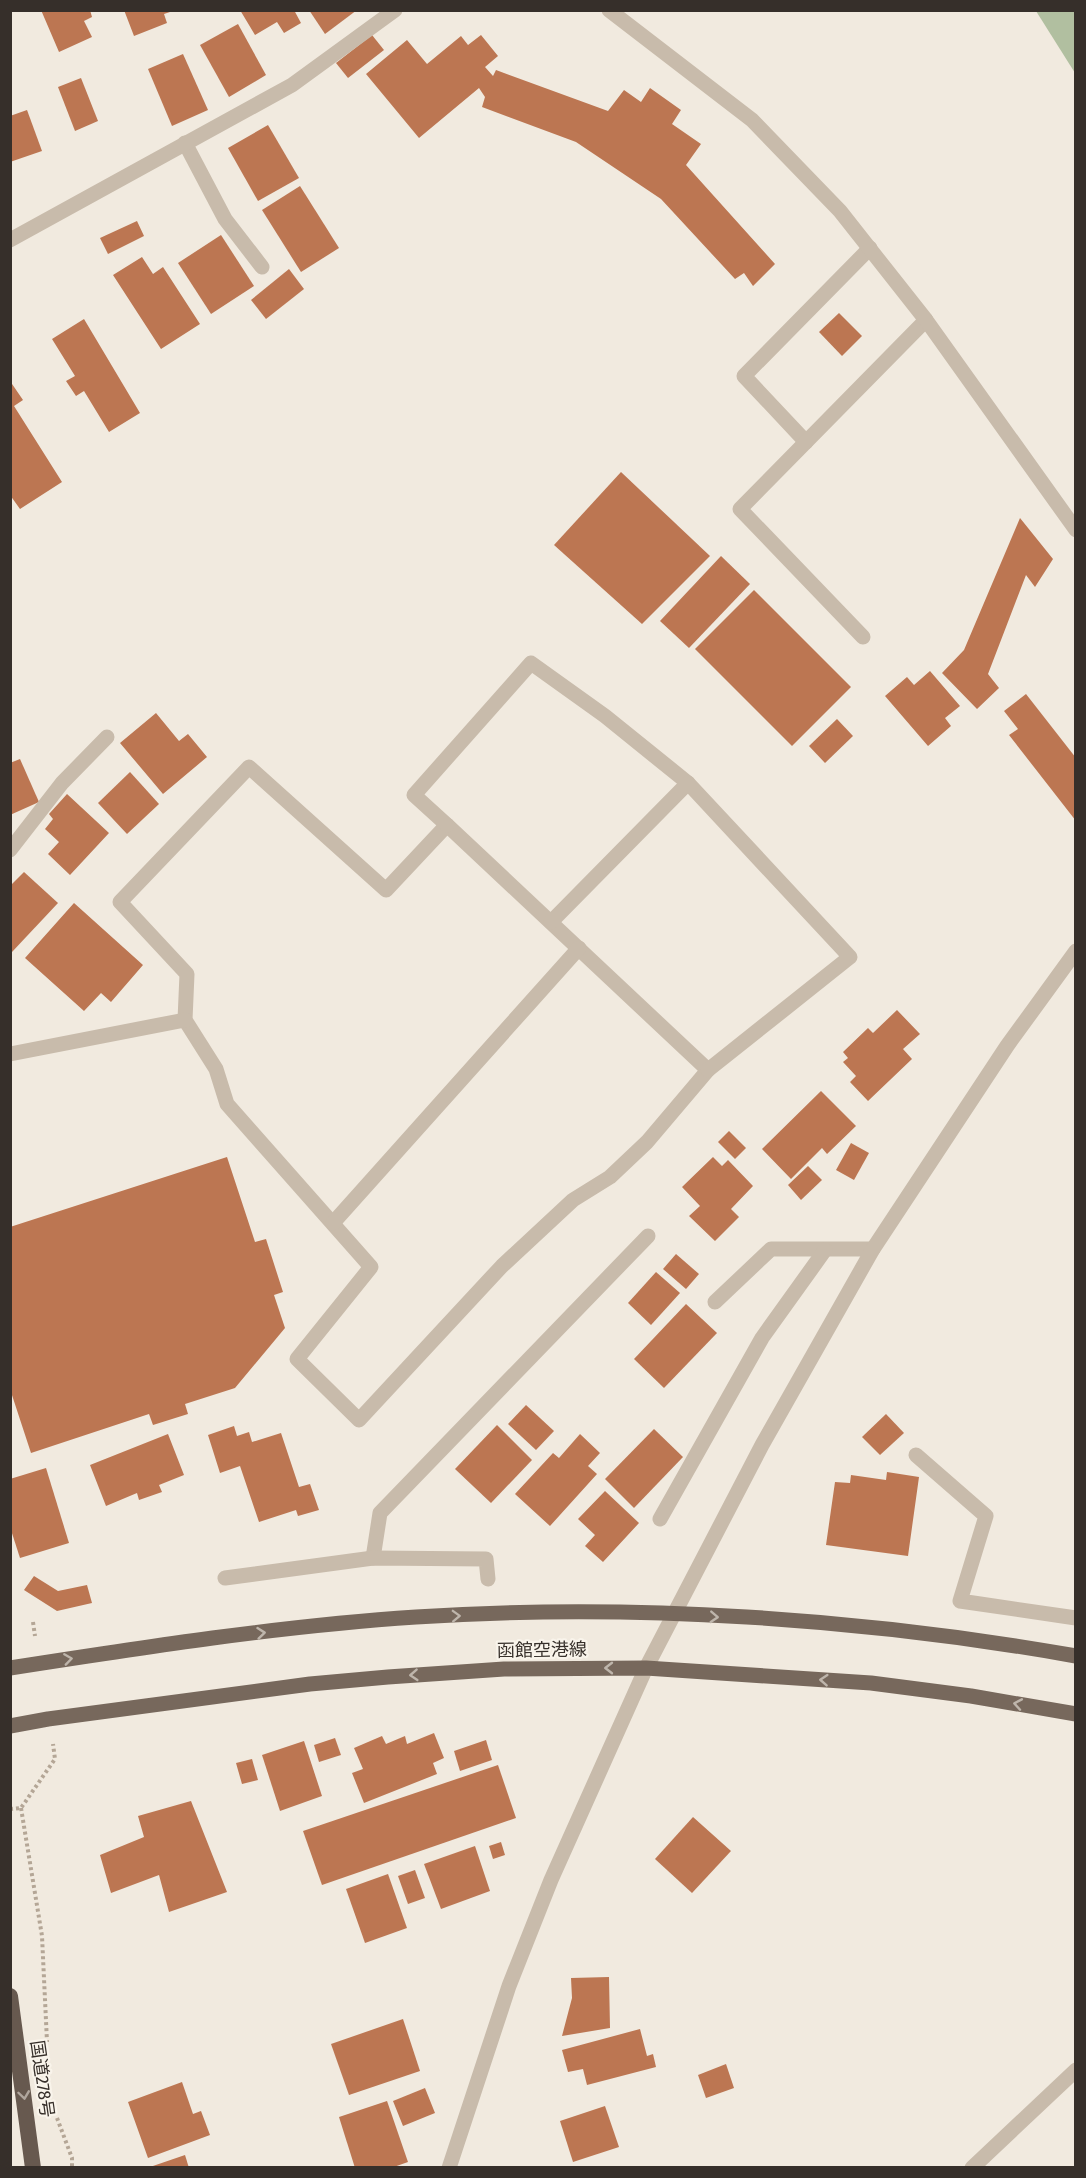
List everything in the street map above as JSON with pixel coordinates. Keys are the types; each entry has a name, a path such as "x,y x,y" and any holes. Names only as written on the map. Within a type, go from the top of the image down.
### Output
{"highway":[{"name":"国道278号","path":"10,1995 33,2168"}],"main road":[{"name":"函館空港線","path":"10,1668 230,1636 417,1617 570,1613 675,1614 911,1630 1076,1656"},
{"name":"函館空港線","path":"10,1726 310,1684 504,1669 646,1668 871,1683 971,1696 1076,1714"}],"street":[{"path":"10,240 292,84 394,10"},
{"path":"609,10 752,120 840,211 926,320 1076,530"},
{"path":"185,143 225,219 262,267"},
{"path":"806,442 744,376 870,248"},
{"path":"863,637 740,509 926,320"},
{"path":"447,825 386,890 249,767 120,902 187,974 185,1020 216,1069 227,1104 371,1267 297,1359 359,1420 502,1266 573,1200 610,1177 647,1142 708,1070 850,957 688,783 605,716 531,663 414,795 447,825 579,948 708,1070"},
{"path":"10,850 62,783 107,737"},
{"path":"551,922 688,783"},
{"path":"333,1223 579,948"},
{"path":"449,2168 521,1954 551,1880 646,1668 762,1444 873,1250 1006,1046 1076,951"},
{"path":"10,1054 185,1020"},
{"path":"373,1558 380,1513 648,1236"},
{"path":"716,1302 771,1249 873,1250"},
{"path":"660,1520 762,1338 825,1250"},
{"path":"916,1455 986,1516 960,1601 1076,1618"},
{"path":"225,1578 373,1558 486,1559 488,1579"},
{"path":"972,2168 1076,2070"}],"path":[{"path":"21,1808 42,1936 48,2052"},
{"path":"54,2108 72,2158 72,2168"}],"green space":[{"path":"1036,11 1075,11 1075,73"}],"building":[{"path":"41,10 90,10 92,17 84,21 92,37 59,52"},
{"path":"124,10 173,11 164,14 167,23 134,36"},
{"path":"240,10 294,10 301,23 284,33 277,22 255,35"},
{"path":"309,10 357,10 325,34"},
{"path":"238,24 266,75 229,97 200,45"},
{"path":"372,35 384,50 348,78 336,63"},
{"path":"481,35 498,56 485,67 493,76 496,70 608,111 624,90 641,102 650,88 681,110 672,124 701,144 686,165 775,264 753,286 744,273 735,279 661,199 576,142 482,107 485,97 479,88 419,138 366,74 407,40 427,64 461,36 468,45"},
{"path":"183,54 208,110 172,126 148,69"},
{"path":"81,78 98,121 75,131 58,87"},
{"path":"27,110 42,151 10,162 10,116"},
{"path":"268,125 299,178 258,201 228,148"},
{"path":"300,186 339,248 301,272 262,210"},
{"path":"137,221 144,236 108,254 100,238"},
{"path":"221,235 254,286 211,314 178,263"},
{"path":"142,257 153,274 163,267 200,324 161,349 113,275"},
{"path":"289,269 304,289 266,319 251,300"},
{"path":"839,313 862,336 842,356 819,332"},
{"path":"84,319 140,413 109,432 84,391 76,396 66,381 75,376 52,339"},
{"path":"10,381 23,400 14,406 62,482 20,509 10,495"},
{"path":"621,472 710,556 642,624 554,545"},
{"path":"1020,518 1053,559 1035,587 1026,575 988,674 999,688 977,709 942,673 964,650"},
{"path":"721,556 750,584 689,648 660,621"},
{"path":"754,590 851,687 792,746 695,649"},
{"path":"930,671 960,706 945,718 951,726 928,746 885,696 907,677 914,685"},
{"path":"1026,694 1076,758 1076,821 1009,735 1018,729 1004,711"},
{"path":"156,713 179,741 188,734 207,757 163,794 120,743"},
{"path":"837,719 853,736 825,763 809,746"},
{"path":"20,759 39,802 10,815 10,763"},
{"path":"130,772 159,804 127,834 98,803"},
{"path":"67,794 109,833 70,875 48,854 59,842 45,829 53,819 49,814"},
{"path":"24,872 58,903 12,952 10,886"},
{"path":"74,903 143,965 111,1002 101,993 84,1011 25,958"},
{"path":"897,1010 920,1034 903,1049 912,1059 868,1101 850,1082 856,1076 843,1062 848,1058 843,1052 868,1028 873,1033"},
{"path":"821,1091 856,1126 827,1154 822,1148 791,1179 762,1149"},
{"path":"729,1131 746,1148 735,1159 718,1142"},
{"path":"851,1143 869,1153 854,1180 836,1170"},
{"path":"227,1157 255,1242 266,1239 283,1292 274,1295 285,1328 235,1388 185,1404 188,1414 153,1425 149,1414 31,1453 10,1389 10,1227"},
{"path":"713,1157 722,1166 728,1160 753,1186 731,1209 739,1217 715,1241 689,1216 700,1206 682,1187"},
{"path":"808,1166 822,1180 801,1200 788,1185"},
{"path":"676,1254 699,1274 686,1289 663,1269"},
{"path":"656,1272 680,1293 651,1325 628,1303"},
{"path":"686,1304 717,1333 664,1388 634,1359"},
{"path":"526,1405 554,1431 536,1450 508,1424"},
{"path":"886,1414 904,1433 880,1455 862,1437"},
{"path":"497,1425 532,1460 491,1503 455,1469"},
{"path":"234,1426 237,1436 249,1432 252,1442 281,1433 299,1487 310,1484 319,1510 298,1516 296,1510 259,1522 240,1466 220,1473 208,1435"},
{"path":"654,1429 683,1457 634,1508 605,1479"},
{"path":"168,1434 184,1475 159,1485 162,1492 139,1500 137,1493 106,1506 90,1465"},
{"path":"580,1434 600,1453 588,1466 597,1474 550,1526 515,1494 553,1453 559,1458"},
{"path":"46,1468 69,1543 20,1558 10,1527 10,1479"},
{"path":"887,1472 919,1477 908,1556 826,1545 835,1482 850,1483 851,1475 886,1480"},
{"path":"605,1491 639,1523 603,1562 585,1546 595,1535 578,1519"},
{"path":"34,1576 58,1591 87,1585 92,1603 57,1611 24,1590"},
{"path":"434,1733 444,1758 433,1763 437,1774 364,1803 352,1773 363,1769 354,1748 382,1736 386,1744 405,1736 407,1744"},
{"path":"335,1738 341,1755 319,1762 314,1745"},
{"path":"486,1740 492,1760 460,1771 454,1751"},
{"path":"304,1741 322,1796 280,1811 262,1755"},
{"path":"252,1759 258,1780 242,1784 236,1763"},
{"path":"498,1765 516,1818 322,1885 303,1831"},
{"path":"191,1801 227,1892 169,1912 159,1875 111,1893 100,1855 144,1837 138,1816"},
{"path":"693,1817 731,1851 692,1893 655,1859"},
{"path":"501,1842 505,1855 493,1859 489,1846"},
{"path":"475,1846 490,1891 441,1909 424,1864"},
{"path":"415,1870 425,1898 408,1904 398,1876"},
{"path":"388,1874 407,1928 365,1943 346,1889"},
{"path":"609,1977 610,2028 562,2036 572,1998 571,1978"},
{"path":"403,2019 420,2071 349,2095 331,2044"},
{"path":"640,2029 647,2056 653,2054 656,2067 587,2085 583,2069 568,2072 562,2050"},
{"path":"726,2064 734,2088 706,2098 698,2075"},
{"path":"182,2082 193,2114 201,2111 210,2135 148,2158 128,2102"},
{"path":"425,2088 435,2113 403,2126 393,2101"},
{"path":"387,2101 408,2162 391,2168 355,2168 339,2117"},
{"path":"605,2106 619,2147 573,2162 560,2121"},
{"path":"185,2155 189,2168 150,2168 150,2167"}]}
